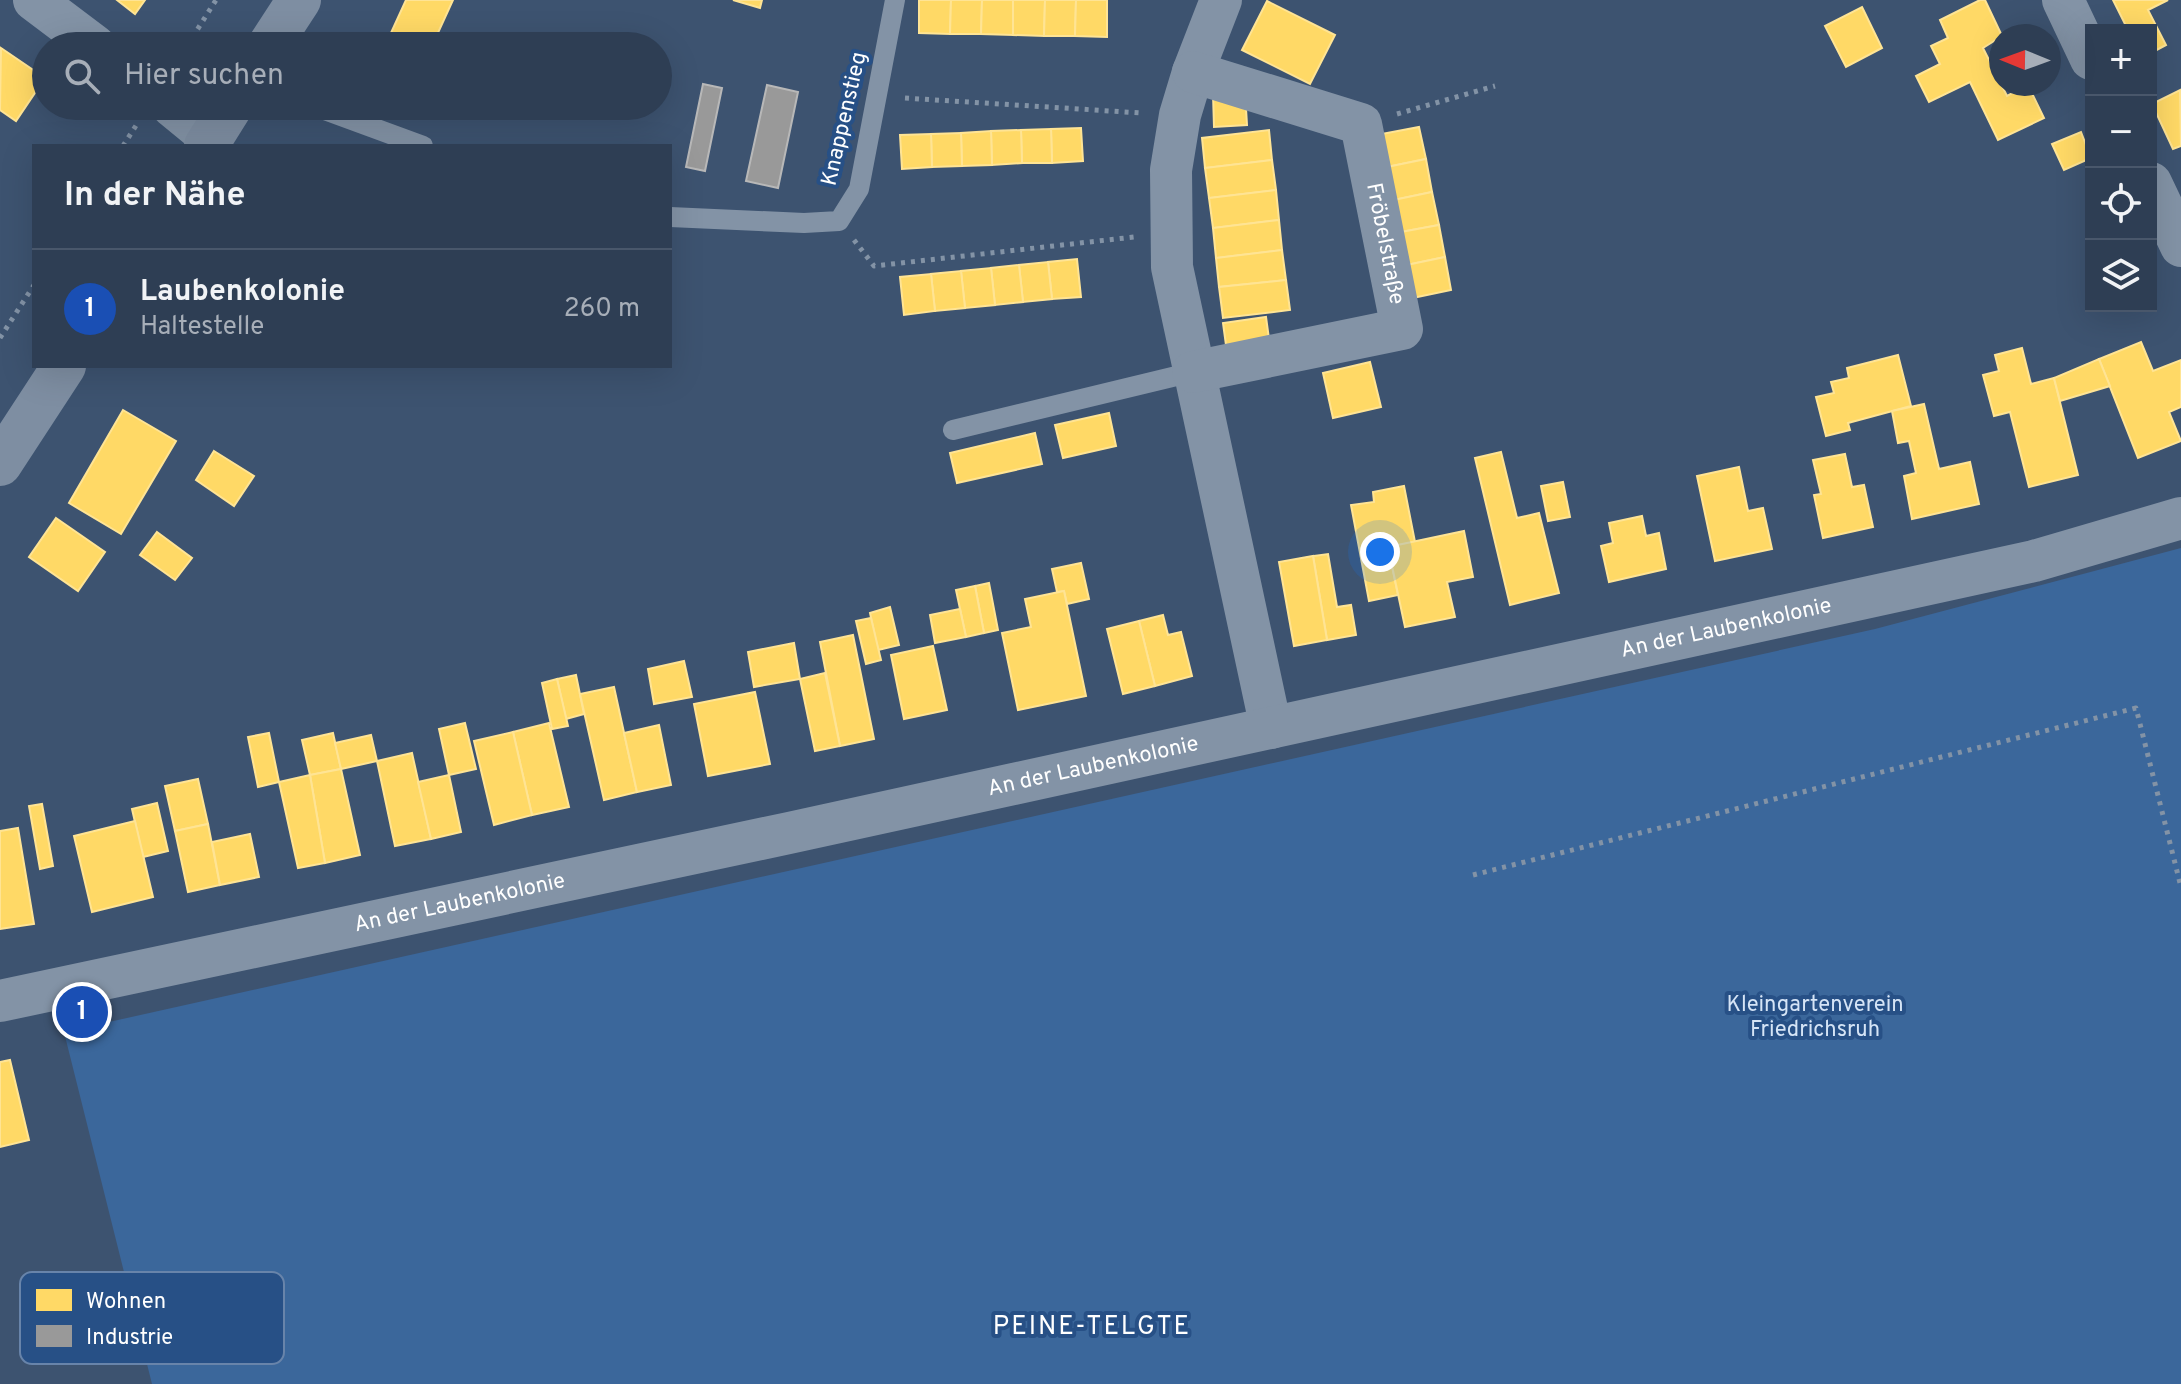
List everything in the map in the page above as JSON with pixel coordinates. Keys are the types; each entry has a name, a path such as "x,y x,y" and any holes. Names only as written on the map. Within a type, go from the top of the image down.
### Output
{"main road":[{"path":"278,32 299,0"},
{"path":"0,464 63,368"}],"street":[{"path":"34,0 76,32"},
{"path":"1221,0 1180,115 1171,170 1172,267 1271,728"},
{"path":"2063,0 2085,46"},
{"path":"1193,72 1361,124"},
{"path":"198,120 216,130"},
{"name":"Fröbelstraße","path":"1193,372 1402,329 1361,124"},
{"path":"2157,196 2181,246"},
{"name":"An der Laubenkolonie","path":"0,1001 2034,561 2181,518"}],"lane":[{"name":"Knappenstieg","path":"672,217 804,223 839,221 859,189 895,0"},
{"path":"352,120 418,144"},
{"path":"953,430 1193,372"}],"path":[{"path":"196,32 216,0"},
{"path":"1361,124 1495,86"},
{"path":"876,96 1180,115"},
{"path":"839,221 874,266 1170,233"},
{"path":"0,338 32,288"},
{"path":"1473,875 2136,708 2181,887"}],"green space":[{"name":"Kleingartenverein Friedrichsruh","path":"2181,548 2181,1384 152,1384 147,1364 284,1364 284,1272 124,1272 64,1032 1875,629"}],"building: Wohnen":[{"path":"117,0 145,0 135,14"},
{"path":"406,0 453,0 438,32 391,32"},
{"path":"733,0 762,0 760,8"},
{"path":"919,0 951,0 950,34 919,33"},
{"path":"951,0 982,0 981,34 950,34"},
{"path":"982,0 1013,0 1013,35 981,34"},
{"path":"1013,0 1045,0 1044,36 1013,35"},
{"path":"1045,0 1076,0 1075,36 1044,36"},
{"path":"1076,0 1107,0 1107,37 1075,36"},
{"path":"1985,0 1996,24 1989,24 1989,44 1983,48 1989,60 1989,96 2033,96 2044,118 1998,140 1970,82 1929,102 1916,76 1940,64 1931,46 1948,38 1940,20"},
{"path":"2113,0 2168,0 2148,10 2155,24 2125,24"},
{"path":"1267,1 1335,35 1310,84 1242,50"},
{"path":"1862,7 1882,48 1846,67 1825,26"},
{"path":"2157,28 2166,45 2157,50"},
{"path":"1,48 32,69 32,97 16,121 0,110"},
{"path":"2180,90 2181,146 2173,149 2157,115 2157,102"},
{"path":"1245,92 1247,125 1214,127 1213,94"},
{"path":"1419,127 1426,159 1377,169 1371,136"},
{"path":"1081,128 1083,161 1052,163 1051,129"},
{"path":"1051,129 1052,163 1022,163 1021,130"},
{"path":"1021,130 1022,163 992,165 991,131"},
{"path":"1269,130 1272,160 1205,168 1202,138"},
{"path":"991,131 992,165 962,166 961,133"},
{"path":"2081,132 2085,142 2085,161 2064,170 2052,144"},
{"path":"961,133 962,166 932,167 931,134"},
{"path":"931,134 932,167 902,169 900,135"},
{"path":"1426,159 1432,192 1384,202 1377,169"},
{"path":"1272,160 1276,190 1209,198 1205,168"},
{"path":"1276,190 1279,220 1213,228 1209,198"},
{"path":"1432,192 1439,225 1390,234 1384,202"},
{"path":"1279,220 1282,250 1216,258 1213,228"},
{"path":"1439,225 1445,257 1397,267 1390,234"},
{"path":"1282,250 1286,280 1219,287 1216,258"},
{"path":"1445,257 1451,290 1403,300 1397,267"},
{"path":"1077,259 1081,297 1052,299 1048,262"},
{"path":"1048,262 1052,299 1023,302 1019,265"},
{"path":"1019,265 1023,302 995,305 991,268"},
{"path":"991,268 995,305 965,308 961,271"},
{"path":"961,271 965,308 935,311 931,274"},
{"path":"931,274 935,311 904,315 900,277"},
{"path":"1286,280 1290,310 1223,318 1219,287"},
{"path":"1266,317 1269,339 1226,345 1223,323"},
{"path":"2141,342 2153,371 2181,360 2181,407 2169,412 2181,441 2138,458 2099,359"},
{"path":"2022,348 2031,384 2054,378 2078,475 2029,487 2010,412 1994,416 1983,375 1999,371 1995,355"},
{"path":"1898,355 1911,406 1848,423 1850,430 1826,436 1816,397 1834,393 1831,382 1849,378 1847,368"},
{"path":"2099,359 2110,386 2060,401 2054,378"},
{"path":"1370,362 1381,407 1333,418 1323,373"},
{"path":"1924,404 1939,469 1970,462 1979,504 1912,519 1904,476 1916,473 1909,441 1898,443 1892,411"},
{"path":"123,410 176,441 121,534 69,503"},
{"path":"1109,413 1116,446 1063,458 1055,425"},
{"path":"1035,433 1042,464 957,483 950,453"},
{"path":"214,451 254,476 234,506 196,480"},
{"path":"1501,452 1517,518 1539,513 1559,593 1510,605 1475,458"},
{"path":"1845,454 1852,487 1864,485 1873,527 1823,538 1814,495 1821,494 1813,460"},
{"path":"1739,467 1748,511 1763,508 1772,549 1715,561 1697,476"},
{"path":"1563,482 1570,517 1548,521 1541,486"},
{"path":"1404,486 1415,542 1388,547 1398,595 1369,601 1351,505 1374,502 1373,492"},
{"path":"1642,516 1646,536 1659,533 1666,569 1609,582 1601,546 1613,543 1609,523"},
{"path":"56,518 105,552 78,591 29,557"},
{"path":"1464,531 1473,577 1447,582 1455,617 1405,627 1388,547"},
{"path":"157,532 192,558 175,580 140,555"},
{"path":"1328,554 1337,607 1351,605 1356,635 1327,640 1313,556"},
{"path":"1313,556 1327,640 1294,646 1279,562"},
{"path":"1081,563 1089,599 1067,604 1064,591 1057,592 1052,569"},
{"path":"989,583 998,630 984,633 975,586"},
{"path":"975,586 984,633 966,637 956,590"},
{"path":"1064,591 1086,696 1018,710 1002,633 1031,627 1025,599"},
{"path":"890,607 899,645 878,650 870,613"},
{"path":"960,609 966,637 935,643 930,615"},
{"path":"1163,615 1168,635 1181,632 1192,676 1155,686 1139,621"},
{"path":"871,618 881,660 866,664 856,621"},
{"path":"1139,621 1155,686 1123,694 1107,629"},
{"path":"853,635 874,739 840,746 820,642"},
{"path":"794,643 800,679 754,687 748,652"},
{"path":"933,646 947,710 904,719 891,655"},
{"path":"684,661 692,697 654,704 648,669"},
{"path":"825,673 840,746 815,751 800,679"},
{"path":"576,675 584,714 566,719 557,679"},
{"path":"557,679 568,726 552,729 542,683"},
{"path":"614,687 637,792 604,800 580,694"},
{"path":"755,692 770,764 708,776 694,704"},
{"path":"465,723 476,769 449,775 439,729"},
{"path":"549,723 569,807 532,815 513,732"},
{"path":"659,725 671,785 637,792 624,733"},
{"path":"513,732 532,815 494,825 474,741"},
{"path":"269,733 279,782 258,787 248,737"},
{"path":"333,733 341,769 310,775 302,740"},
{"path":"371,735 377,761 341,769 335,743"},
{"path":"412,753 431,839 395,846 377,761"},
{"path":"341,769 360,855 325,863 310,775"},
{"path":"310,775 325,863 298,868 279,782"},
{"path":"449,775 461,832 431,839 418,782"},
{"path":"198,779 208,824 175,831 165,786"},
{"path":"157,803 168,851 143,857 132,809"},
{"path":"42,804 53,866 40,869 29,806"},
{"path":"135,821 153,897 92,912 74,836"},
{"path":"208,824 220,885 188,892 175,831"},
{"path":"18,828 34,924 0,929 0,831"},
{"path":"250,834 259,877 220,885 212,842"},
{"path":"10,1060 29,1140 0,1147 0,1062"}],"building: Industrie":[{"path":"703,84 722,88 705,171 686,167"},
{"path":"767,85 798,92 778,188 746,181"}],"place":[{"name":"Laubenkolonie","path":"82,1012"}],"district":[{"name":"PEINE-TELGTE","path":"1092,1327"}]}
